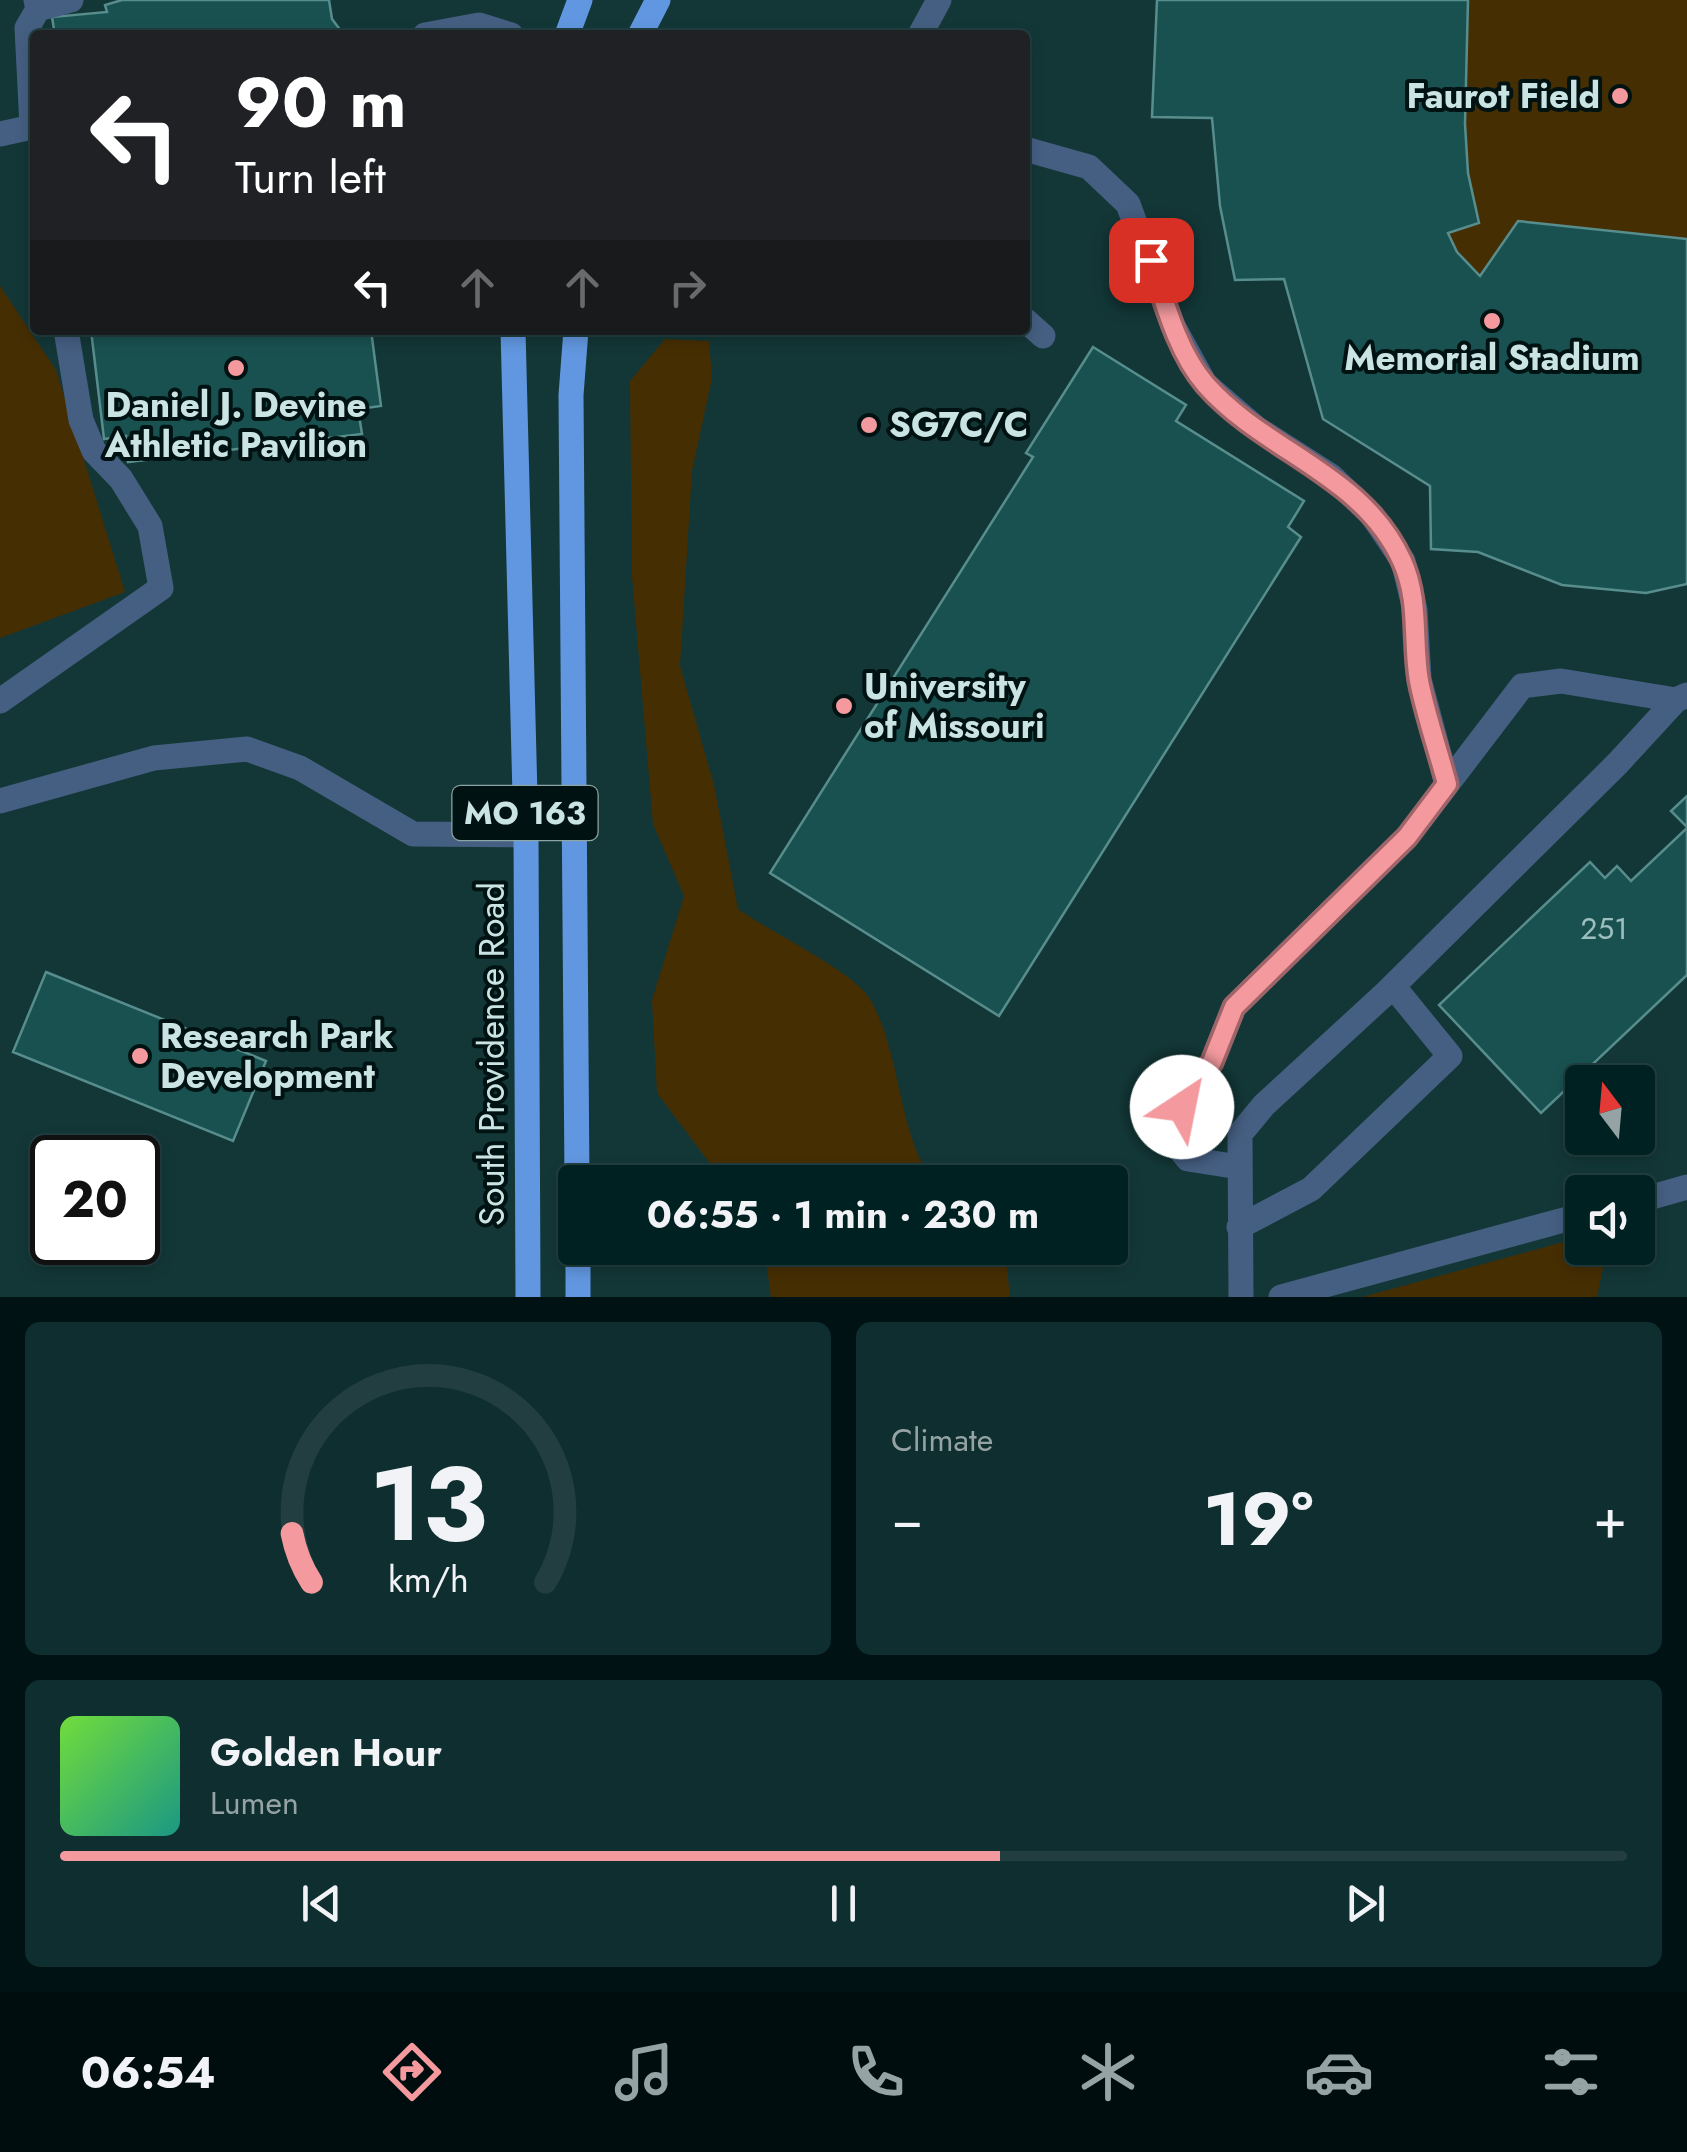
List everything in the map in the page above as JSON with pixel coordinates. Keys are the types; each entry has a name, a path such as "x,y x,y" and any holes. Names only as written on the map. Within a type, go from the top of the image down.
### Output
{"main road":[{"path":"569,30 580,0"},
{"path":"643,30 658,0"},
{"name":"South Providence Road","path":"514,335 526,835 528,1297"},
{"name":"MO 163","path":"576,335 571,415 577,1165"},
{"path":"578,1265 578,1297"}],"street":[{"path":"30,74 27,28 37,4 70,0"},
{"path":"923,30 939,0"},
{"path":"455,30 479,26 493,30"},
{"path":"0,134 30,135"},
{"path":"1030,150 1089,167 1128,204 1173,326 1204,384 1256,428 1332,476 1382,530 1402,562 1415,610 1419,680 1447,784"},
{"path":"0,700 161,588 160,558 150,526 121,479 94,451 81,420 67,335"},
{"path":"1239,1167 1188,1159 1174,1142 1182,1107 1212,1062 1234,1007 1407,837 1522,686 1561,681 1681,697"},
{"path":"1241,1297 1240,1134 1264,1105 1393,986 1681,697"},
{"path":"0,801 154,758 248,749 300,768 414,834 526,835"},
{"path":"1239,1227 1311,1189 1450,1056 1393,986"},
{"path":"1655,1195 1687,1187"},
{"path":"1280,1297 1565,1221"}],"shaded area":[{"name":"University of Missouri","path":"0,0 1687,0 1687,1297 0,1297"},
{"name":"Memorial Stadium","path":"1157,0 1687,0 1687,584 1646,593 1562,585 1478,552 1431,549 1430,486 1323,419 1284,280 1235,280 1220,206 1212,118 1152,117"},
{"path":"0,286 56,370 125,592 0,638"},
{"path":"665,339 709,341 712,378 692,471 680,666 714,785 738,909 826,962 867,995 887,1041 914,1144 924,1165 711,1165 657,1093 652,1000 684,896 653,824 632,576 630,381"},
{"path":"1565,1242 1565,1265 1604,1265 1597,1297 1362,1297"},
{"path":"766,1265 1007,1265 1010,1297 771,1297"}],"building":[{"path":"122,0 329,0 332,19 340,30 54,30 52,17 107,12 105,5"},
{"name":"Memorial Stadium","path":"1157,0 1468,0 1465,124 1468,173 1479,223 1448,233 1457,252 1480,276 1518,221 1687,239 1687,584 1646,593 1562,585 1478,552 1431,549 1430,486 1323,419 1284,279 1235,280 1220,206 1212,118 1152,117"},
{"name":"Daniel J. Devine Athletic Pavilion","path":"92,335 372,335 381,406 358,409 362,434 128,462 126,436 104,439"},
{"path":"1093,347 1186,405 1176,421 1304,501 1288,527 1301,537 999,1016 770,873 1033,457 1026,453"},
{"path":"1687,796 1687,827 1671,811"},
{"path":"1687,828 1687,975 1592,1065 1565,1065 1565,1090 1541,1113 1439,1005 1590,862 1605,878 1617,866 1631,881"},
{"name":"Research Park Development","path":"46,972 266,1061 233,1141 13,1052"}],"place":[{"name":"Faurot Field","path":"1620,96"},
{"name":"Memorial Stadium","path":"1492,321"},
{"name":"Daniel J. Devine Athletic Pavilion","path":"236,368"},
{"name":"SG7C/C","path":"869,425"},
{"name":"University of Missouri","path":"844,706"},
{"name":"Research Park Development","path":"140,1056"}],"route":[{"path":"1151,260 1173,326 1204,384 1256,428 1332,476 1372,515 1402,562 1415,610 1419,680 1447,784 1407,837 1234,1007 1212,1062 1182,1107"}]}
